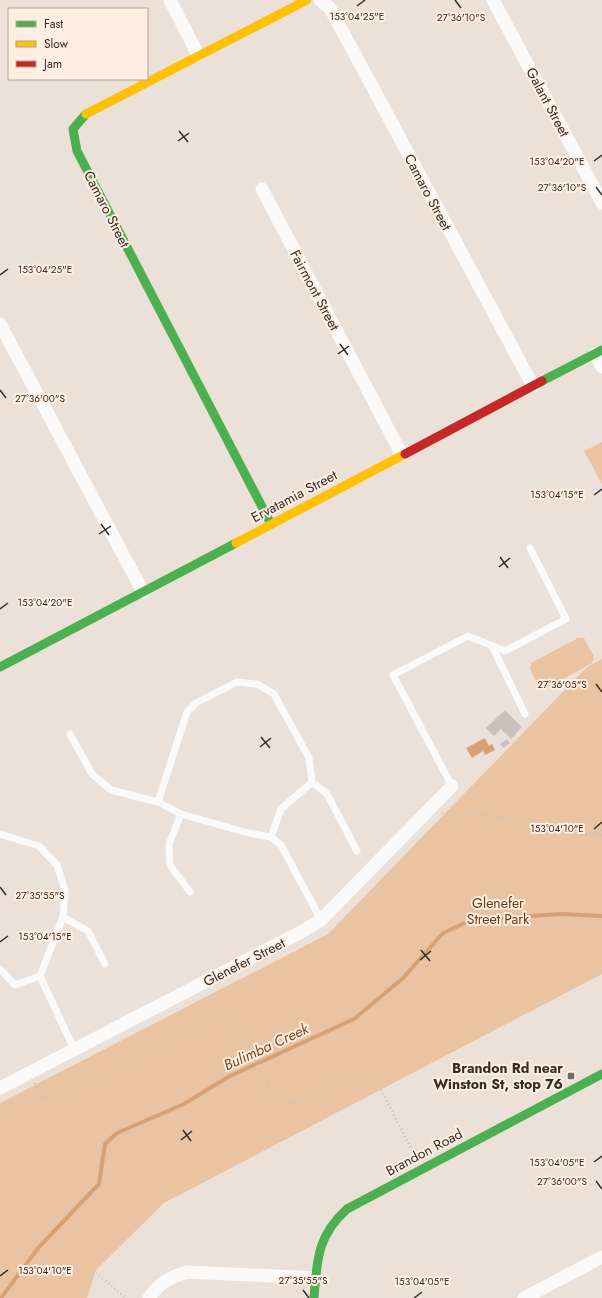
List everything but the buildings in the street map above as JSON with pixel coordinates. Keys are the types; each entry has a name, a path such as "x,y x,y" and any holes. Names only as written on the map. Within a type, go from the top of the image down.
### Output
{"street":[{"path":"170,0 198,55"},
{"name":"Camaro Street","path":"270,524 77,151 73,129 85,114 307,0"},
{"name":"Camaro Street","path":"320,0 330,8 533,386"},
{"name":"Galant Street","path":"493,0 601,198"},
{"name":"Fairmont Street","path":"262,188 402,455"},
{"path":"0,324 143,592"},
{"path":"599,352 602,367"},
{"name":"Ervatamia Street","path":"0,667 599,352"},
{"name":"Glenefer Street","path":"0,1088 301,932 321,920 452,786"},
{"name":"Brandon Road","path":"314,1298 317,1255 320,1244 333,1220 347,1209 602,1074"},
{"path":"524,1298 539,1294 602,1257"},
{"path":"149,1298 157,1286 170,1277 187,1272 316,1278"}],"lane":[{"path":"452,786 394,675 468,636 504,651 566,619 530,548"},
{"path":"492,646 525,714"},
{"path":"158,802 187,712 196,703 237,682 257,684 274,694 308,758 312,782 327,794 357,851"},
{"path":"70,734 92,774 111,790 158,802 180,814 248,833 271,837 281,845 321,920"},
{"path":"271,837 282,810 312,782"},
{"path":"180,814 169,844 170,865 190,892"},
{"path":"0,834 38,846 57,866 65,890 62,917 40,976 74,1049"},
{"path":"62,917 88,931 105,964"},
{"path":"0,969 15,985 40,976"}],"path":[{"path":"430,808 451,817 473,813 511,820 530,821 563,834 576,836 597,833 602,829"},
{"path":"597,833 602,836"},
{"path":"0,1105 60,1093 84,1086 206,1020 219,1018 234,1024 240,1032 273,1093 280,1100 289,1103 299,1102 342,1083 360,1079 379,1086 422,1169"},
{"path":"96,1273 126,1298"}],"green space":[{"path":"602,442 602,484 584,451"},
{"path":"578,638 584,638 594,657 592,663 545,689 540,688 530,669 531,663"},
{"name":"Glenefer Street Park","path":"602,659 602,974 164,1203 96,1270 87,1298 0,1298 0,1103 328,934 587,667"}],"shaded area":[{"path":"485,738 489,746 492,744 495,750 485,755 483,751 472,758 466,748"}],"waterway":[{"name":"Bulimba Creek","path":"1,1298 39,1247 99,1184 105,1144 117,1133 184,1104 228,1077 354,1019 403,978 443,933 471,920 561,914 602,916"}],"traffic: fast":[{"path":"86,114 73,129 77,151 271,524"},
{"path":"542,381 602,350"},
{"path":"0,667 236,543"},
{"path":"314,1298 320,1249 330,1229 347,1209 602,1074"}],"traffic: slow":[{"path":"86,114 307,0"},
{"path":"236,543 405,454"}],"traffic: jam":[{"path":"405,454 542,381"}],"place":[{"name":"Brandon Rd near Winston St, stop 76","path":"571,1076"}]}
